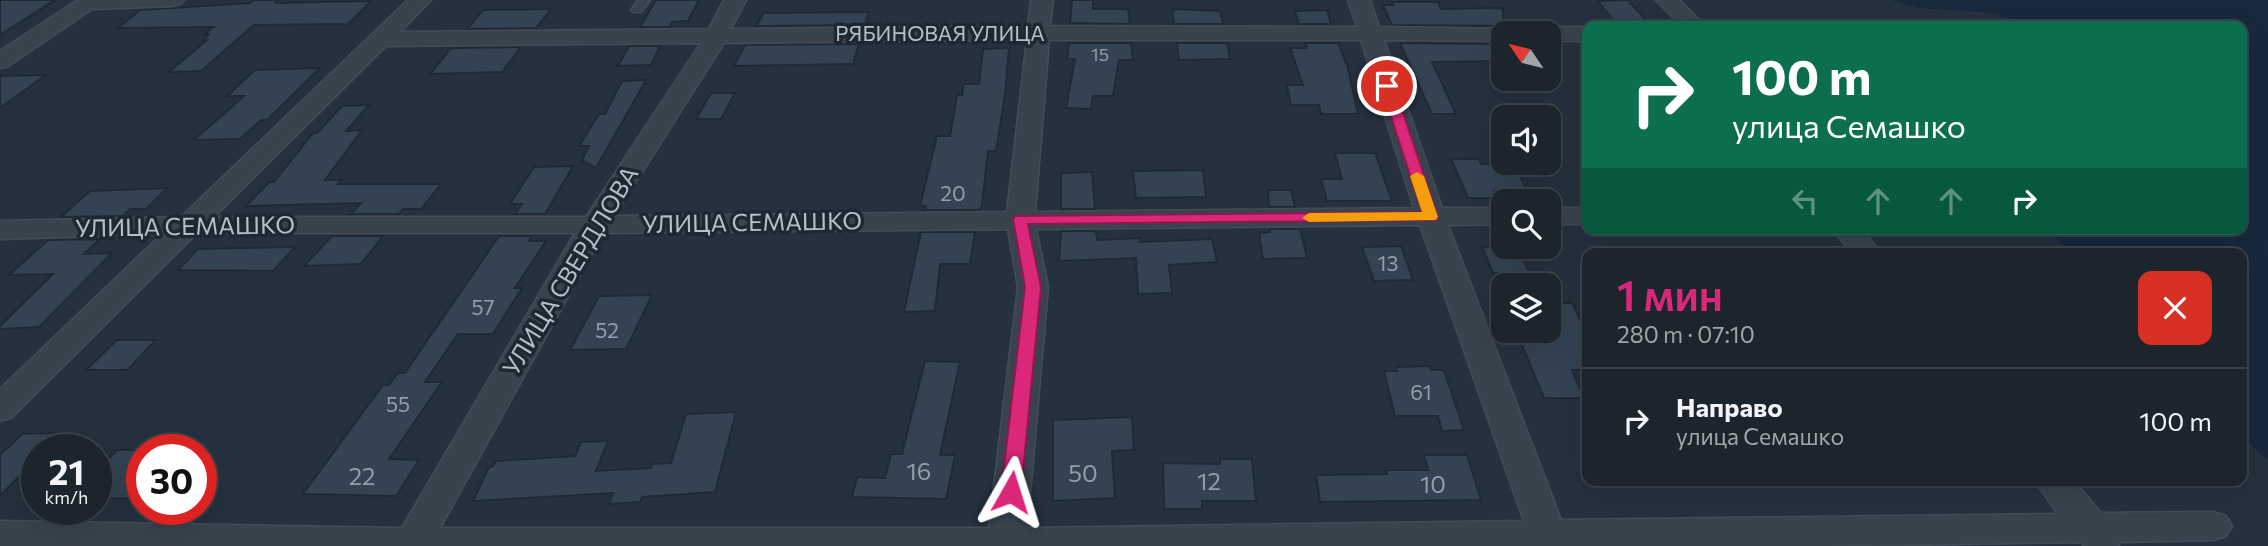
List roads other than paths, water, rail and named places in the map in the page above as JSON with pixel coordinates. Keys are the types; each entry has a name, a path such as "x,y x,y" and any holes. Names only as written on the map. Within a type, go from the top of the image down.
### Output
{"street":[{"path":"5,54 90,2 173,0"},
{"path":"0,409 420,0"},
{"name":"УЛИЦА СВЕРДЛОВА","path":"412,545 594,225 717,36 735,0"},
{"path":"1006,545 1033,287 1020,219 1042,0"},
{"path":"1359,0 1431,217 1551,542"},
{"path":"1667,0 1689,21"},
{"name":"РЯБИНОВАЯ УЛИЦА","path":"377,39 1038,33 1491,34"},
{"path":"1561,34 1582,34"},
{"name":"УЛИЦА СЕМАШКО","path":"0,230 189,225 594,225 1491,216"},
{"path":"1561,216 1582,216"},
{"path":"2057,486 2099,538"},
{"path":"0,536 412,545 1006,545 2099,538 2213,526"}],"water":[{"path":"1891,0 2268,0 2268,461 2247,441 2247,248 2066,248 2053,235 2247,235 2247,21 2021,21 1983,12 1919,8"}]}
